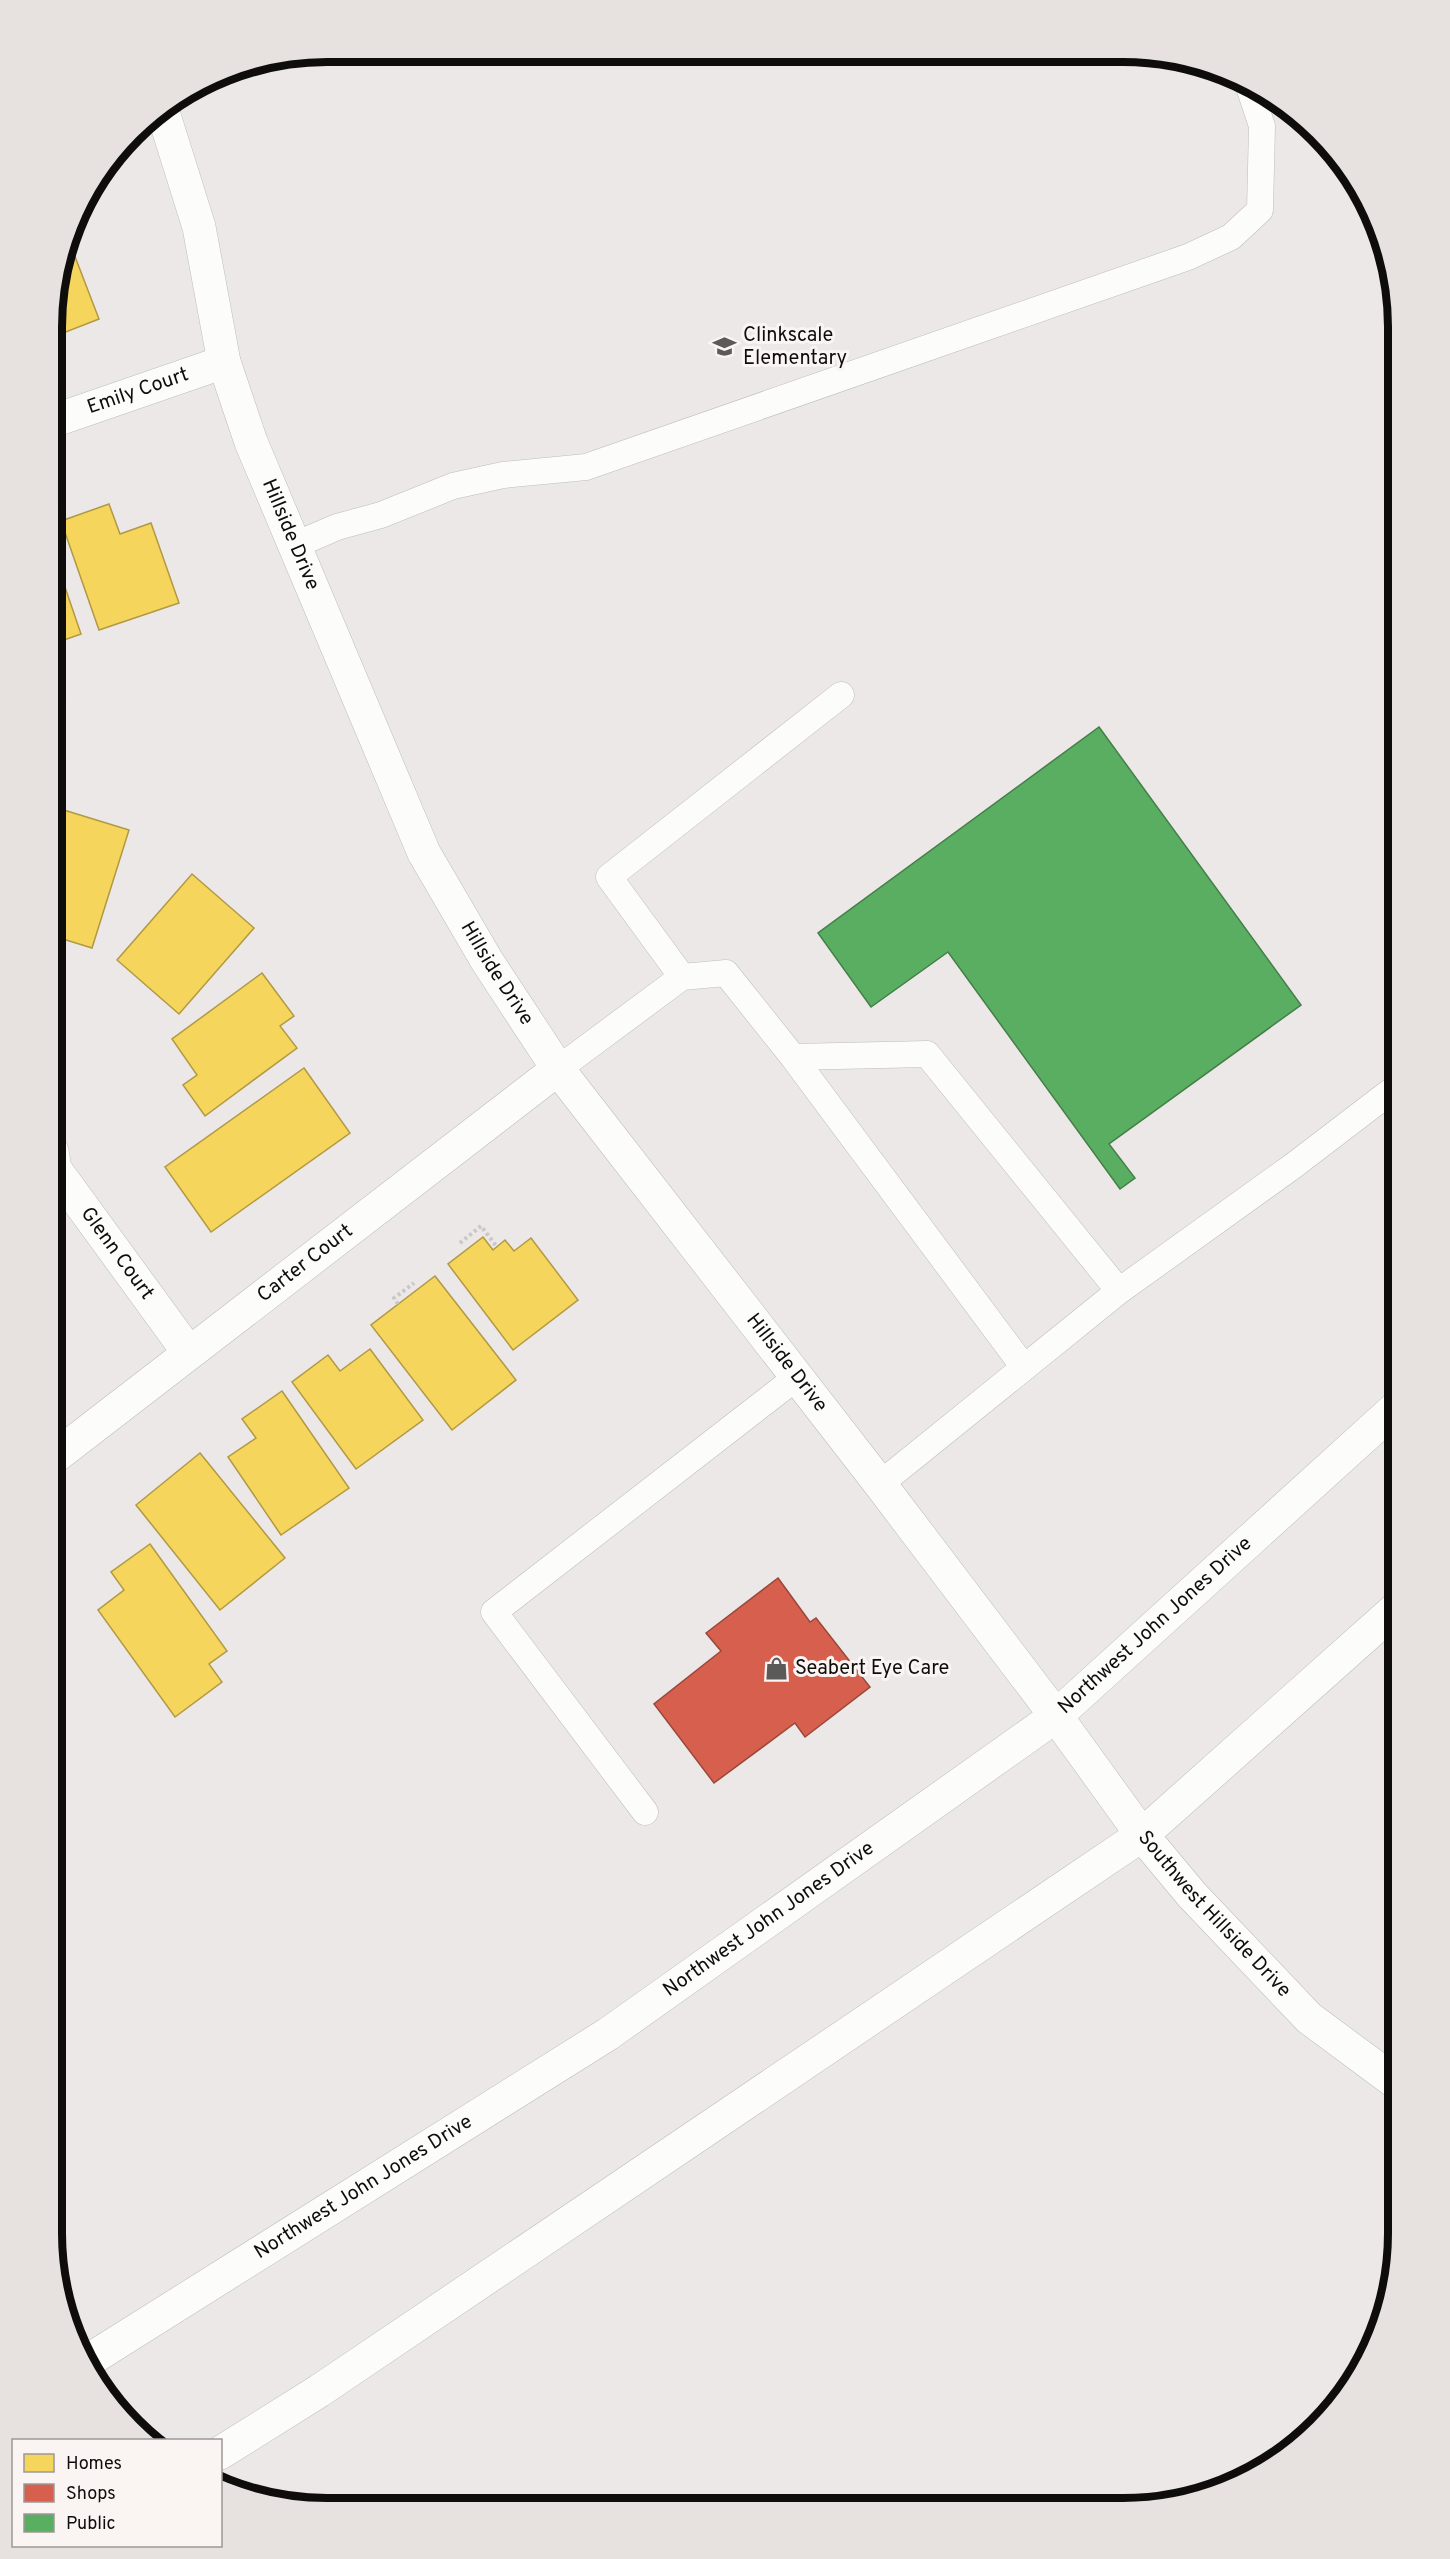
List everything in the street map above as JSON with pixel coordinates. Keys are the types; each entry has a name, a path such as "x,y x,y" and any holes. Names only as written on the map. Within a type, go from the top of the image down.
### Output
{"street":[{"name":"Hillside Drive","path":"164,117 199,227 224,362 251,442 424,853 487,961 558,1069 880,1484 1056,1716"},
{"name":"Emily Court","path":"62,418 224,362"},
{"name":"Carter Court","path":"62,1451 558,1069"},
{"name":"Glenn Court","path":"62,1179 189,1353"},
{"name":"Northwest John Jones Drive","path":"93,2357 608,2034 1056,1716 1388,1415"},
{"path":"222,2452 319,2391 1142,1835 1388,1616"},
{"name":"Southwest Hillside Drive","path":"1056,1716 1142,1835 1192,1895 1309,2018 1388,2077"}],"lane":[{"path":"293,546 337,527 381,514 453,486 503,474 586,466 1188,257 1231,237 1260,210 1262,126 1252,95"},
{"path":"682,977 609,877 841,695"},
{"path":"558,1069 682,977 726,973 793,1057 1023,1366"},
{"path":"793,1057 927,1054 1119,1291"},
{"path":"880,1484 1023,1366 1119,1291 1293,1166 1388,1093"},
{"path":"645,1812 494,1612 797,1377"}],"path":[{"path":"460,1243 481,1226 497,1247"},
{"path":"398,1304 394,1298 414,1283"}],"building: Homes":[{"path":"73,251 99,319 62,333 64,292"},
{"path":"109,504 120,534 151,523 179,603 99,630 62,521"},
{"path":"62,578 81,634 62,641"},
{"path":"62,809 129,830 92,948 62,939"},
{"path":"192,874 254,928 179,1014 117,960"},
{"path":"262,973 294,1016 280,1026 297,1048 205,1116 183,1085 197,1075 172,1039"},
{"path":"304,1068 350,1133 211,1232 165,1167"},
{"path":"483,1237 493,1250 505,1240 514,1251 531,1238 578,1300 513,1350 448,1264"},
{"path":"435,1276 516,1380 452,1430 371,1325"},
{"path":"370,1349 423,1420 356,1469 292,1382 328,1355 340,1371"},
{"path":"282,1391 349,1488 281,1535 228,1457 256,1438 242,1419"},
{"path":"200,1453 285,1558 220,1610 136,1505"},
{"path":"150,1544 227,1651 209,1664 222,1682 175,1717 98,1610 124,1590 111,1572"}],"building: Shops":[{"name":"Seabert Eye Care","path":"778,1578 810,1622 816,1618 870,1687 805,1737 795,1723 714,1783 654,1704 721,1651 706,1633"}],"building: Public":[{"path":"1099,727 1301,1005 1109,1144 1135,1178 1120,1189 948,952 871,1007 818,933"}],"place":[{"name":"Clinkscale Elementary","path":"725,347"},
{"name":"Seabert Eye Care","path":"777,1669"}]}
